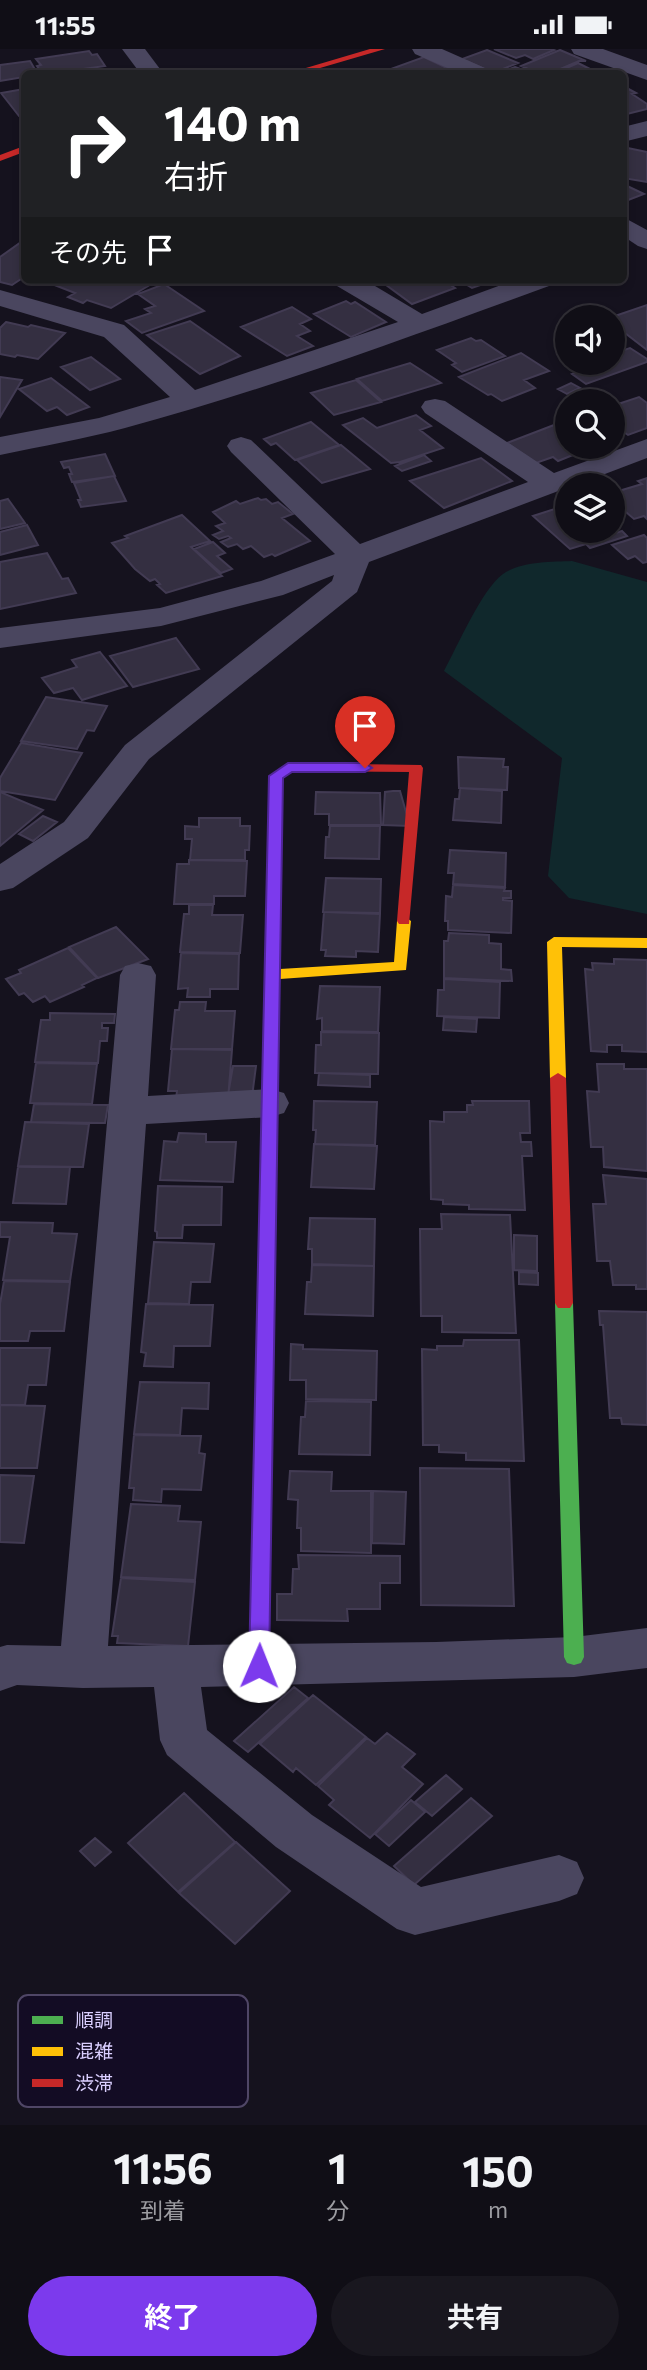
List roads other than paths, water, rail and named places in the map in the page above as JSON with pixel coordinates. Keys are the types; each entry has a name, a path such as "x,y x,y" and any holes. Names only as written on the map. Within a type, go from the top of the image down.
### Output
{"street":[{"path":"133,49 149,70"},
{"path":"313,70 380,49"},
{"path":"423,49 470,70"},
{"path":"582,49 647,73"},
{"path":"627,134 647,128"},
{"path":"0,159 21,150"},
{"path":"627,228 647,241"},
{"path":"627,248 647,241"},
{"path":"353,284 419,324"},
{"path":"0,446 114,423 419,324 529,284"},
{"path":"13,300 114,331 189,400"},
{"path":"435,407 551,484"},
{"path":"241,446 356,557"},
{"path":"0,638 161,617 272,588 647,448"},
{"path":"0,880 76,830 138,752 346,585 356,557"},
{"path":"259,1666 270,1103 272,975 276,776 288,767 416,768 401,966 272,975"},
{"path":"574,1657 554,941 647,943"},
{"path":"83,1668 138,975"},
{"path":"127,1111 270,1103"},
{"path":"0,1671 7,1665 83,1668 259,1666 574,1657 647,1649"},
{"path":"175,1667 184,1740 294,1831 415,1912 559,1878"}]}
